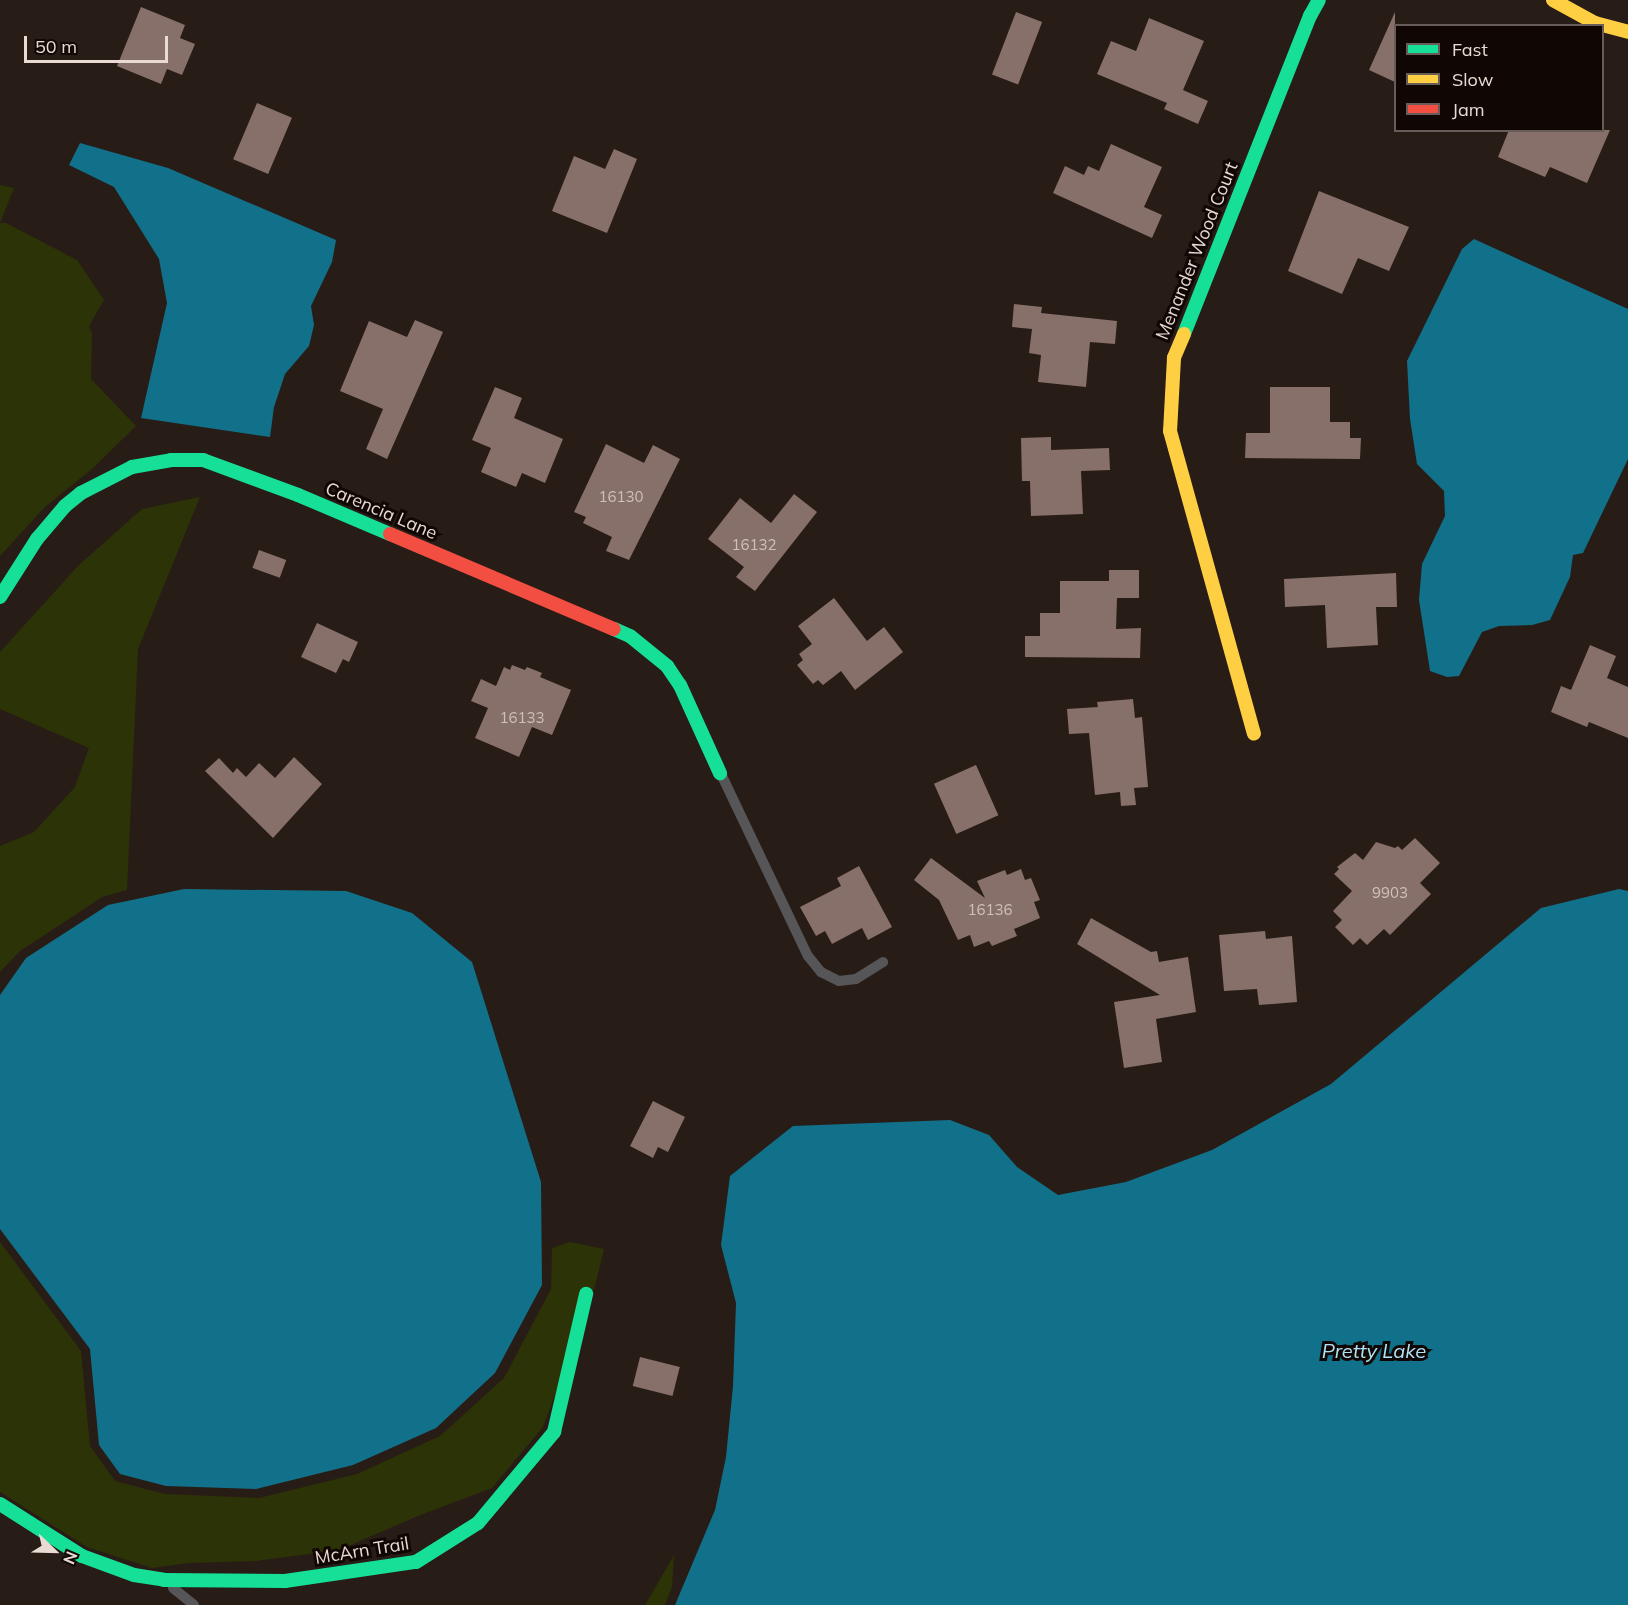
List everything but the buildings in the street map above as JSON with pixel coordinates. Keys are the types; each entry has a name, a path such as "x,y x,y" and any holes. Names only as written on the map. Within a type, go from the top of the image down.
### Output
{"street":[{"name":"Menander Wood Court","path":"1254,734 1170,431 1174,358 1310,16 1319,0"},
{"path":"1553,0 1599,24"},
{"path":"1604,25 1628,32"},
{"name":"Carencia Lane","path":"0,597 37,539 64,506 81,493 132,467 171,460 203,460 298,495 630,636 668,666 680,685 720,773"},
{"name":"McArn Trail","path":"0,1504 82,1556 134,1575 164,1580 285,1581 416,1562 478,1523 554,1432 586,1294"}],"lane":[{"path":"720,773 808,956 821,972 839,981 856,979 883,962"},
{"path":"164,1580 194,1605"}],"green space":[{"path":"0,185 14,188 0,223"},
{"path":"0,223 6,223 77,260 104,300 89,326 92,334 91,379 136,426 92,469 45,507 0,556"},
{"path":"200,497 138,649 127,890 102,897 20,951 0,972 0,846 34,832 75,787 89,748 0,709 0,652 78,566 142,509"},
{"path":"0,1242 81,1351 90,1446 115,1481 165,1494 259,1498 357,1474 440,1436 504,1378 551,1289 552,1248 570,1242 604,1249 595,1286 543,1427 492,1488 418,1516 339,1550 256,1561 189,1563 152,1568 87,1547 0,1492"},
{"path":"674,1555 672,1587 665,1605 645,1605"}],"water":[{"path":"80,143 168,168 336,240 332,262 311,306 314,325 309,346 285,374 274,407 270,437 141,418 167,303 159,259 114,187 69,165"},
{"path":"1474,239 1628,309 1628,459 1583,553 1573,555 1570,577 1550,620 1532,625 1499,626 1482,632 1459,676 1447,677 1430,671 1419,600 1422,564 1445,516 1444,491 1417,464 1410,419 1407,361 1462,249"},
{"path":"184,889 346,891 412,913 472,962 541,1182 542,1285 495,1373 436,1428 353,1465 256,1489 166,1486 120,1474 99,1445 90,1349 0,1229 0,995 26,958 108,905"},
{"name":"Pretty Lake","path":"1619,889 1628,891 1628,1605 675,1605 715,1510 726,1457 733,1386 736,1303 721,1245 730,1176 793,1126 950,1120 989,1135 1017,1167 1058,1195 1126,1182 1212,1150 1331,1084 1541,908"}],"traffic: fast":[{"path":"1184,334 1310,16 1319,0"},
{"path":"0,597 37,539 65,506 81,493 132,467 171,460 203,460 298,495 390,534"},
{"path":"614,629 630,636 667,666 680,685 720,773"},
{"path":"0,1504 82,1556 134,1575 164,1580 285,1581 416,1562 478,1523 554,1432 586,1294"}],"traffic: slow":[{"path":"1553,0 1599,24"},
{"path":"1604,25 1628,32"},
{"path":"1184,334 1174,358 1170,431 1254,734"}],"traffic: jam":[{"path":"390,534 614,629"}]}
